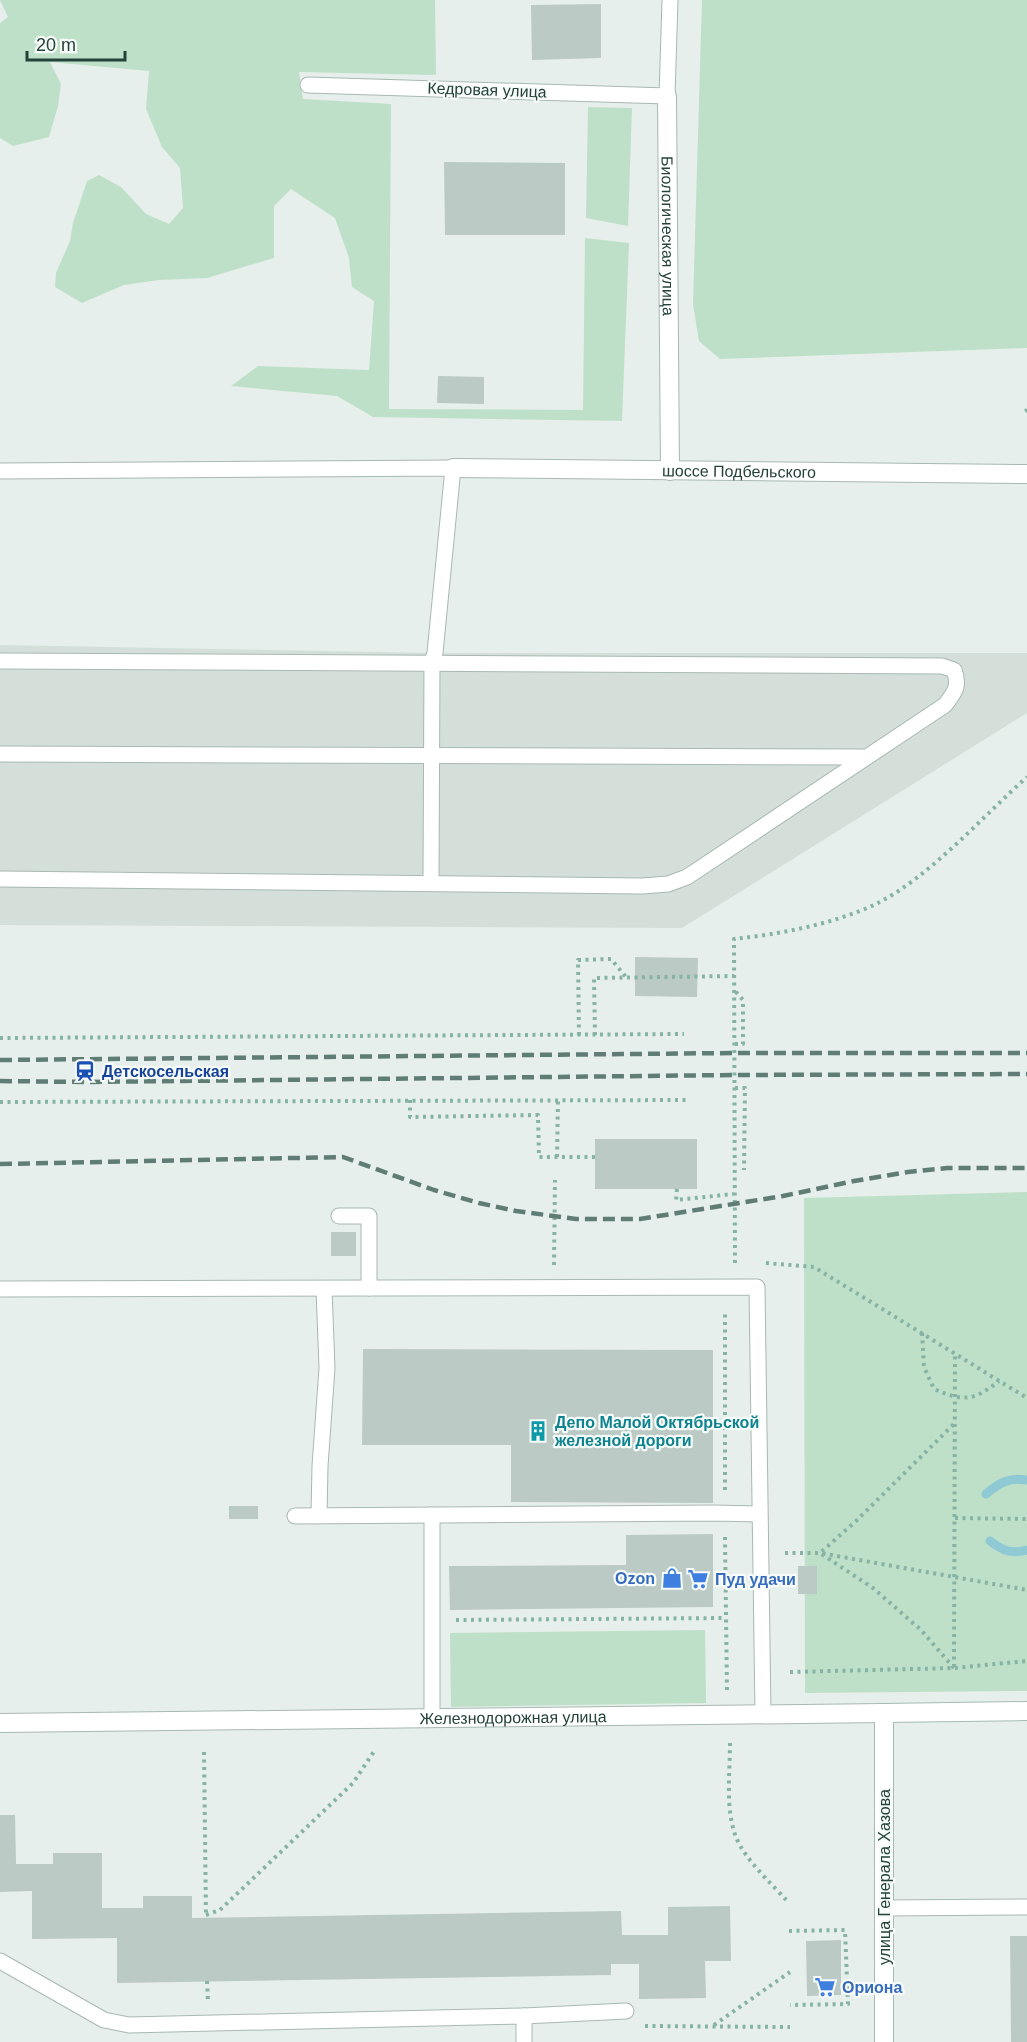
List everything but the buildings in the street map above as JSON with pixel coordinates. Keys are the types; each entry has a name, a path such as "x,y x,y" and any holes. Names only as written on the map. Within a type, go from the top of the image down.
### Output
{"street":[{"name":"Биологическая улица","path":"667,96 670,471"},
{"name":"шоссе Подбельского","path":"453,468 1027,474"},
{"name":"Железнодорожная улица","path":"0,1723 1027,1711"},
{"name":"улица Генерала Хазова","path":"884,1713 884,2042"}],"lane":[{"name":"Биологическая улица","path":"667,96 670,0"},
{"name":"Кедровая улица","path":"308,85 667,96"},
{"path":"0,471 453,468 435,653 432,662 431,883"},
{"path":"0,661 942,666 954,670 958,681 954,693 945,705 687,876 668,884 642,886 0,879"},
{"path":"0,754 432,754 866,758"},
{"path":"339,1216 369,1216 369,1288"},
{"path":"0,1289 757,1287 763,1714"},
{"path":"320,1515 320,1466 327,1368 324,1289"},
{"path":"295,1516 759,1514"},
{"path":"432,1515 432,1718"},
{"path":"884,1908 1027,1907"},
{"path":"0,1961 104,2020 129,2025 524,2016 626,2011"},
{"path":"524,2016 524,2042"}],"path":[{"path":"735,1287 733,1194 735,939 773,935 853,914 878,903 946,853 1027,777"},
{"path":"579,1035 578,960 611,959 627,977"},
{"path":"595,1035 594,978 734,976"},
{"path":"735,990 743,1000 743,1044 735,1044"},
{"path":"0,1038 684,1034"},
{"path":"735,1088 745,1088 744,1170"},
{"path":"410,1100 410,1117 538,1115 539,1157 595,1157"},
{"path":"557,1157 558,1100"},
{"path":"0,1102 689,1100"},
{"path":"554,1266 555,1180"},
{"path":"677,1189 676,1200 733,1194"},
{"path":"787,1263 814,1267 1027,1398"},
{"path":"725,1303 727,1715"},
{"path":"922,1334 924,1367 934,1389 955,1398 982,1395 999,1381"},
{"path":"954,1668 956,1354"},
{"path":"820,1553 955,1424"},
{"path":"955,1518 1027,1520"},
{"path":"725,1555 820,1553 1027,1590"},
{"path":"820,1553 873,1588 921,1630 954,1668"},
{"path":"454,1620 725,1618"},
{"path":"790,1672 954,1668 1027,1661"},
{"path":"730,1743 730,1818 736,1838 746,1854 789,1903"},
{"path":"204,1752 206,1916 220,1910 353,1783 375,1750"},
{"path":"789,1931 845,1930 848,2004 790,2005"},
{"path":"713,2025 790,1972"},
{"path":"642,2026 790,2027"}],"shaded area":[{"path":"0,645 435,653 1027,653 1027,713 682,928 0,925"}],"green space":[{"path":"0,0 435,0 436,75 299,72 303,99 391,104 389,409 583,410 585,238 629,243 622,421 373,417 337,396 231,386 258,366 369,370 374,301 352,287 349,258 335,218 291,189 274,206 274,258 207,278 159,280 124,285 82,303 55,287 56,273 70,241 73,223 87,181 99,175 121,187 146,214 169,224 183,208 180,168 162,147 146,109 149,71 50,62 61,84 58,106 49,137 13,146 0,138 0,23 8,17"},
{"path":"702,0 1027,0 1027,348 720,359 699,341 693,304"},
{"path":"588,107 632,108 628,226 586,218"},
{"path":"1027,1192 1027,1691 805,1693 804,1198"},
{"path":"705,1630 706,1703 451,1707 450,1633"}],"waterway":[{"path":"986,1494 1005,1482 1015,1479 1027,1480"},
{"path":"990,1541 1007,1551 1027,1550"}],"railway":[{"path":"0,1060 735,1053 1027,1053"},
{"path":"0,1081 1027,1074"},
{"path":"0,1164 343,1157 434,1190 479,1203 516,1211 576,1219 640,1219 783,1196 908,1172 947,1168 1027,1168"}],"place":[{"name":"Детскосельская","path":"85,1071"},
{"name":"Депо Малой Октябрьской железной дороги","path":"538,1431"},
{"name":"Ozon","path":"672,1578"},
{"name":"Пуд удачи","path":"698,1579"},
{"name":"Ориона","path":"825,1987"}]}
